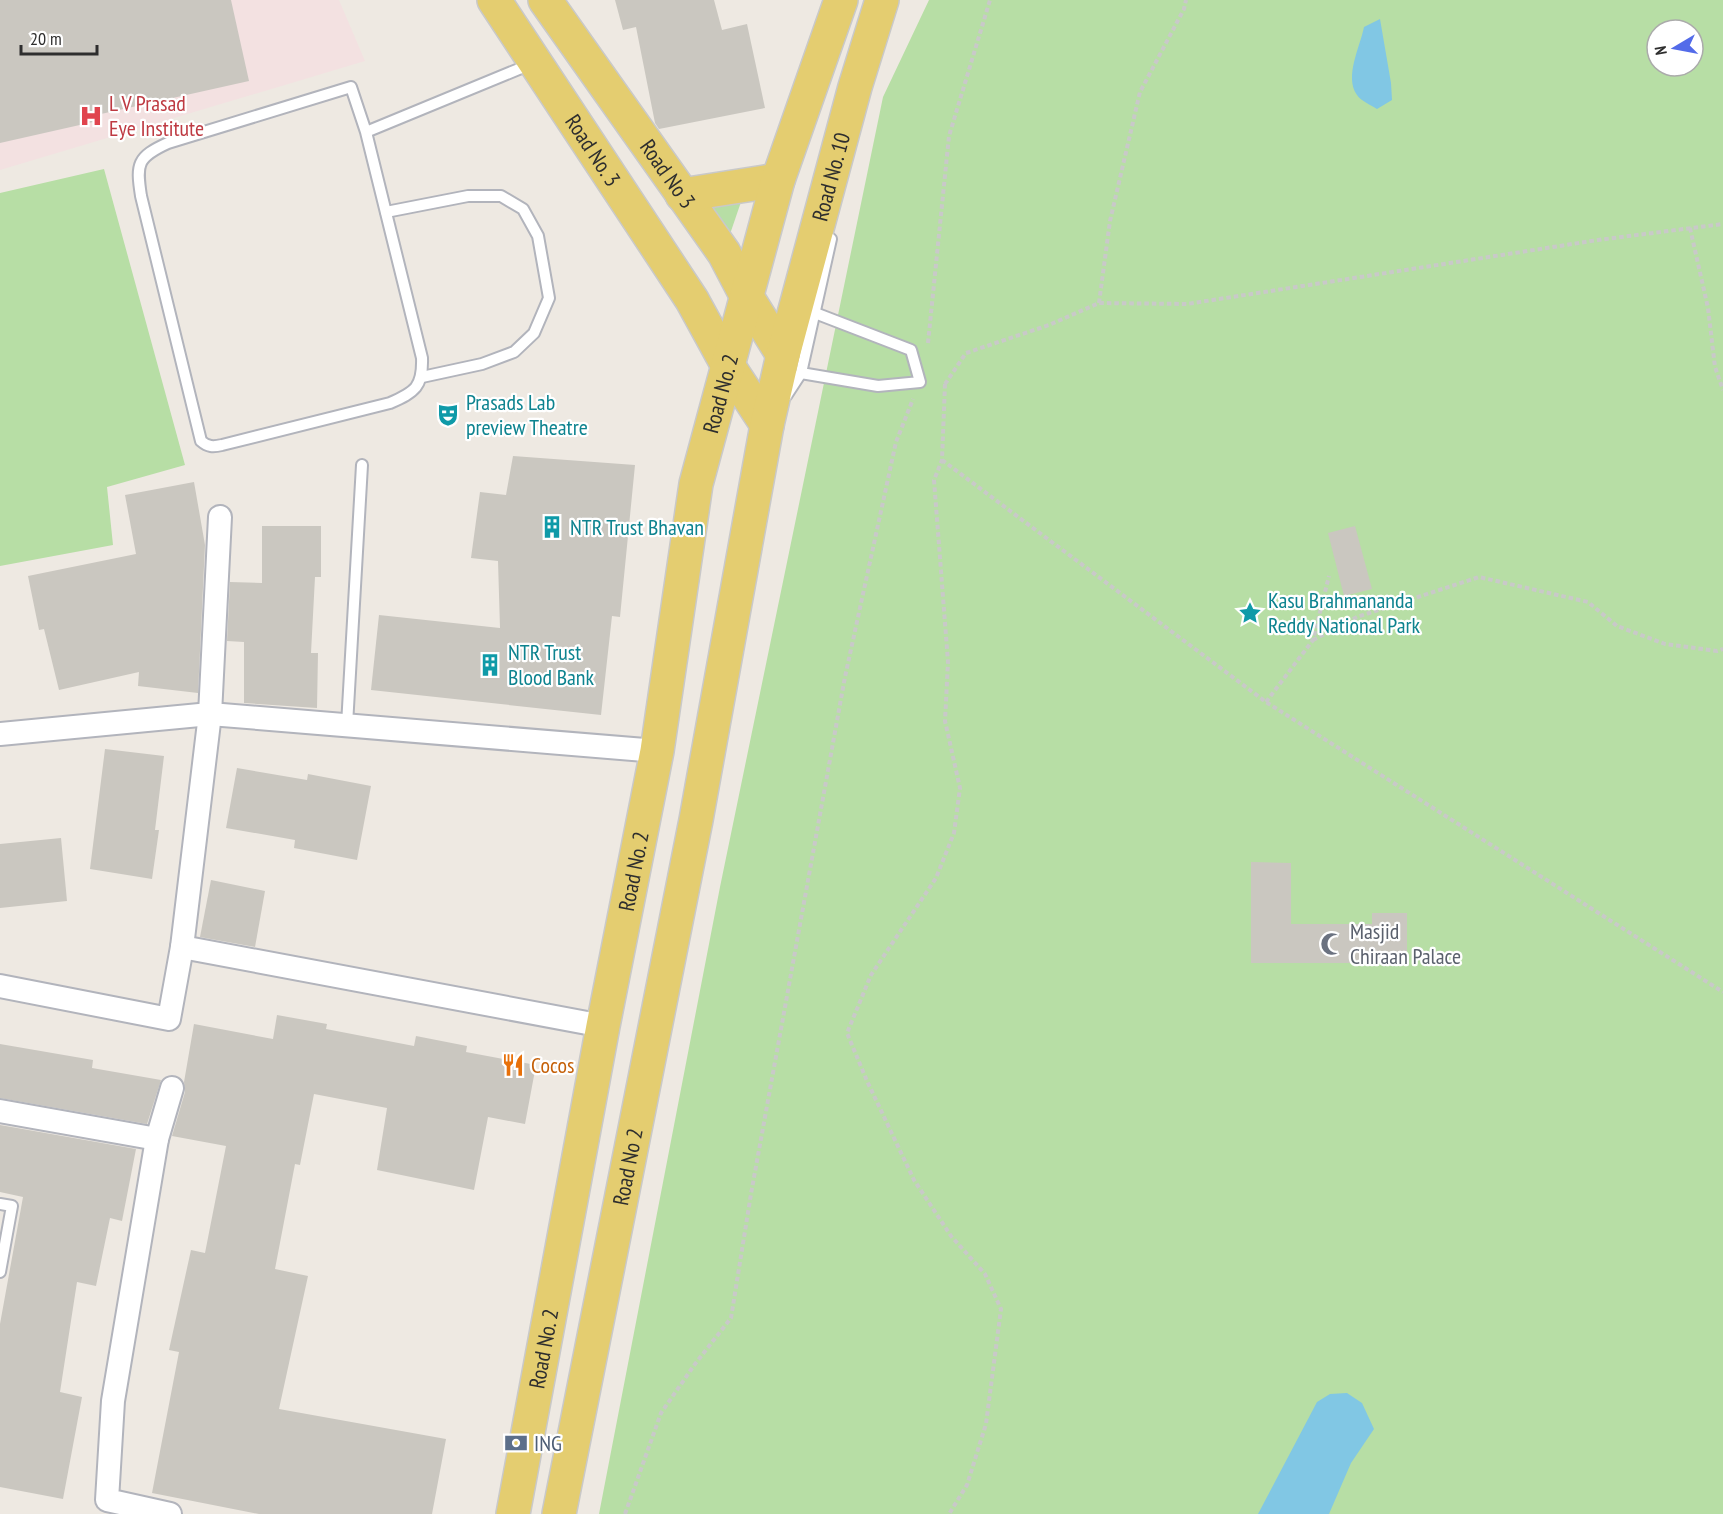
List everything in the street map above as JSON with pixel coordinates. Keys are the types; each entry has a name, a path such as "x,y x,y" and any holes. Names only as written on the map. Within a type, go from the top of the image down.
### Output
{"main road":[{"name":"Road No. 3","path":"494,0 692,300 727,364 766,425"},
{"name":"Road No 3","path":"545,0 724,253 747,297 792,364"},
{"name":"Road No. 10","path":"763,232 778,180 841,0"},
{"name":"Road No. 10","path":"792,364 855,87 882,0"},
{"path":"682,195 778,180"},
{"name":"Road No. 2","path":"513,1514 603,1026 657,751 696,484 763,232"},
{"path":"692,300 701,365 702,397 696,484"},
{"path":"766,425 792,364"},
{"name":"Road No 2","path":"559,1514 696,820 766,425"}],"street":[{"path":"0,986 169,1019 182,947 210,714 220,517"},
{"path":"0,734 210,714 657,751"},
{"path":"182,947 603,1026"},
{"path":"170,1514 107,1500 113,1401 157,1139 172,1088"},
{"path":"0,1111 157,1139"}],"lane":[{"path":"366,132 536,62"},
{"path":"351,87 366,132 422,358 422,376 409,395 390,403 222,446 207,446 201,441 141,196 140,164 148,152 168,144 351,87"},
{"path":"386,212 468,196 501,196 523,209 538,236 549,298 534,333 514,352 482,364 422,376"},
{"path":"815,313 911,350 920,382 878,386 792,364 815,313 834,223"},
{"path":"347,725 362,465"},
{"path":"0,1204 12,1206 0,1272"}],"path":[{"path":"625,1514 661,1413 694,1364 731,1318 751,1194 845,678 896,442 920,382 928,350 949,136 990,0"},
{"path":"1099,303 1110,221 1140,92 1184,9 1186,0"},
{"path":"949,1514 967,1485 986,1424 1001,1309 985,1274 951,1236 914,1180 847,1033 871,975 936,878 954,833 960,788 945,721 948,662 934,480 942,460 945,384 966,353 1049,326 1099,303 1186,304 1598,240 1723,224"},
{"path":"1690,228 1708,308 1715,367 1723,390"},
{"path":"942,460 1266,702 1723,992"},
{"path":"1266,702 1313,640 1329,576"},
{"path":"1313,640 1357,617 1479,577 1588,602 1617,626 1665,644 1717,651 1723,649"}],"shaded area":[{"name":"L V Prasad Eye Institute","path":"0,0 339,0 365,61 0,170"}],"green space":[{"name":"Kasu Brahmananda Reddy National Park","path":"929,0 1723,0 1723,1514 599,1514 720,887 883,97"},
{"path":"104,169 185,465 107,487 113,545 0,566 0,193"},
{"path":"742,199 729,237 704,204"}],"water":[{"path":"1380,19 1392,100 1377,109 1357,95 1353,88 1352,71 1364,27"},
{"path":"1347,1393 1362,1403 1374,1429 1351,1463 1329,1514 1258,1514 1317,1402 1330,1394"}],"building":[{"name":"L V Prasad Eye Institute","path":"0,0 231,0 249,81 92,116 93,122 0,143"},
{"path":"615,0 714,0 722,30 747,24 765,108 659,129 655,123 636,27 623,30"},
{"path":"513,456 635,465 620,617 612,616 601,715 371,690 379,615 500,628 498,561 471,558 480,492 506,495"},
{"path":"194,482 205,545 198,693 138,686 139,672 59,690 44,629 39,630 28,576 136,554 125,495"},
{"path":"262,526 321,526 321,577 315,577 311,653 318,653 317,708 244,703 244,642 227,641 230,582 262,583"},
{"path":"1355,526 1372,589 1344,596 1328,533"},
{"path":"105,749 164,756 155,830 159,830 152,879 90,869"},
{"path":"237,768 307,780 308,774 371,786 357,860 294,848 295,840 226,828"},
{"path":"61,838 67,901 0,908 0,844"},
{"path":"1251,862 1291,863 1291,924 1372,924 1372,913 1407,913 1407,963 1251,963"},
{"path":"211,880 265,891 255,947 200,937"},
{"path":"277,1015 327,1024 326,1029 414,1046 416,1036 467,1046 466,1052 536,1065 525,1124 488,1117 474,1190 377,1170 387,1108 314,1094 300,1165 295,1164 275,1269 308,1276 279,1409 446,1439 432,1514 259,1514 152,1493 179,1352 169,1350 191,1250 205,1253 226,1146 172,1136 185,1092 184,1082 194,1024 273,1039"},
{"path":"0,1044 93,1060 92,1068 161,1080 147,1124 0,1098"},
{"path":"0,1125 136,1149 122,1221 110,1218 96,1286 77,1282 60,1392 82,1397 63,1499 0,1487 0,1324 23,1197 0,1192"}],"place":[{"name":"L V Prasad Eye Institute","path":"91,116"},
{"name":"Prasads Lab preview Theatre","path":"448,415"},
{"name":"NTR Trust Bhavan","path":"552,527"},
{"name":"Kasu Brahmananda Reddy National Park","path":"1250,613"},
{"name":"NTR Trust Blood Bank","path":"490,665"},
{"name":"Masjid Chiraan Palace","path":"1332,944"},
{"name":"Cocos","path":"513,1065"},
{"name":"ING","path":"516,1443"}]}
